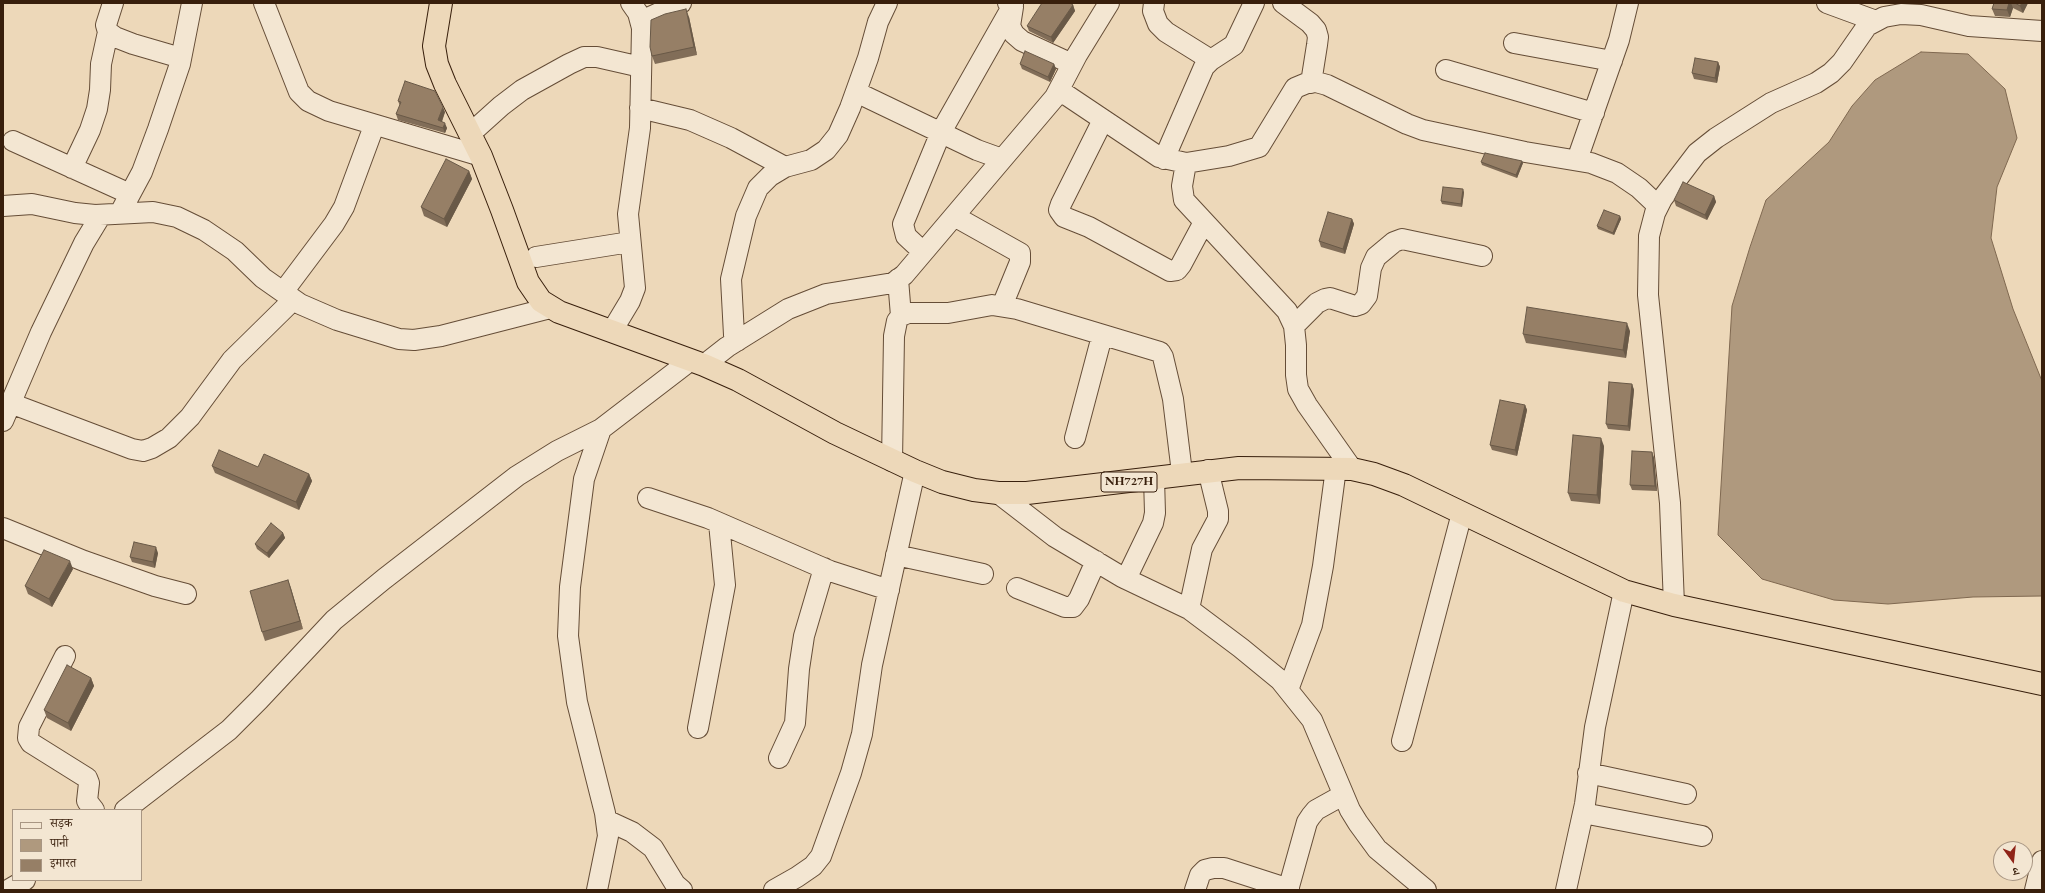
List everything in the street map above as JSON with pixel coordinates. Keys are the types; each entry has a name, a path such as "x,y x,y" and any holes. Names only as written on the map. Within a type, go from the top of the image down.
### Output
{"highway":[{"name":"NH727H","path":"441,3 434,46 437,64 445,84 471,133 481,156 528,282 534,294 550,308 612,332 698,362 738,380 892,461 915,471 942,482 968,489 998,493 1027,492 1154,478 1208,470 1239,468 1344,468 1374,474 1404,485 1624,591 1674,605 2042,684"}],"street":[{"path":"72,168 90,130 97,110 100,90 101,64 108,32 106,25 113,3"},
{"path":"120,213 149,153 181,58 192,3"},
{"path":"264,3 299,92 308,101 329,111 374,126 481,156"},
{"path":"612,332 630,301 635,288 628,214 640,128 641,21 631,3"},
{"path":"737,341 734,335 731,279 746,216 758,188 770,176 785,167 811,160 826,150 838,135 856,92 868,58 878,22 887,3"},
{"path":"126,809 228,730 250,710 334,620 384,579 517,476 557,451 601,429 698,362 737,341 788,309 826,294 893,283 904,275 1055,97 1072,64 1109,3"},
{"path":"1154,3 1153,11 1158,24 1166,32 1211,60"},
{"path":"1164,159 1204,67 1211,60 1234,46 1254,3"},
{"path":"1283,3 1310,23 1316,30 1318,41 1311,83"},
{"path":"1577,160 1612,61 1628,3"},
{"path":"1827,3 1876,21"},
{"path":"1011,4 1010,26 1014,34 1022,41 1072,64"},
{"path":"924,251 906,236 903,224 941,132 1011,4"},
{"path":"641,21 674,5"},
{"path":"1674,605 1670,503 1648,296 1649,236 1658,206 1676,180 1702,149 1722,133 1771,103 1816,83 1831,73 1842,62 1867,26 1901,9 1969,26 2042,31"},
{"path":"108,32 115,37 133,44 181,58"},
{"path":"1514,43 1612,61"},
{"path":"471,133 501,106 522,90 584,57 597,56 641,67"},
{"path":"1446,70 1594,113"},
{"path":"1059,90 1164,159 1186,163 1229,156 1259,147 1295,88 1316,82 1327,85 1423,130 1525,152 1577,160 1617,173 1639,188 1658,206"},
{"path":"856,92 977,150 1002,159"},
{"path":"640,108 690,120 731,138 785,167"},
{"path":"1103,120 1061,204 1059,210 1064,217 1089,227 1170,271 1177,270 1181,265 1204,222"},
{"path":"101,215 84,242 41,332 7,412 143,451 152,448 168,438 190,416 232,360 288,296 344,207 374,126"},
{"path":"13,140 130,194"},
{"path":"1186,163 1182,193 1184,200 1287,311 1294,326 1298,390 1344,468 1312,625 1288,690"},
{"path":"3,206 32,204 75,213 101,215 153,212 177,217 204,230 235,251 263,278 300,304 336,320 399,339 414,340 471,329 550,308"},
{"path":"954,216 1020,253 1020,262 1002,306"},
{"path":"1294,326 1317,303 1330,298 1355,306 1361,304 1367,296 1371,268 1376,257 1394,242 1402,239 1482,256"},
{"path":"536,257 630,242"},
{"path":"898,279 901,316"},
{"path":"892,461 894,336 897,321 901,316 908,313 948,313 992,305 1017,309 1102,336 1156,350 1163,357 1173,399 1182,474"},
{"path":"1075,438 1102,336"},
{"path":"598,890 608,836 606,820 577,702 568,636 570,587 584,479 601,429"},
{"path":"1189,609 1202,549 1218,519 1218,511 1208,470"},
{"path":"774,890 802,884 821,856 858,754 864,727 872,666 915,471"},
{"path":"1126,579 1153,523 1156,513 1154,478"},
{"path":"998,493 1056,537 1096,562 1126,579 1189,609 1241,648 1280,680 1312,720 1350,810 1377,849 1426,890"},
{"path":"648,498 719,522 824,568 889,590"},
{"path":"1402,741 1462,513"},
{"path":"698,728 726,585 719,522"},
{"path":"3,528 84,561 156,586 186,594"},
{"path":"896,555 983,574"},
{"path":"1017,588 1065,607 1073,607 1079,599 1096,562"},
{"path":"779,758 795,723 799,669 804,636 824,568"},
{"path":"1566,890 1583,813 1588,773 1603,685 1624,591"},
{"path":"65,656 29,727 28,738 31,743 87,778 89,783 87,801 93,809"},
{"path":"1588,773 1686,794"},
{"path":"1196,890 1200,875 1205,870 1224,868 1289,890 1307,822 1316,810 1343,795"},
{"path":"1583,813 1702,836"},
{"path":"606,820 632,832 653,848 674,884 682,890"},
{"path":"2035,890 2042,861"},
{"path":"8,890 23,881"}],"water":[{"path":"1921,52 1968,54 2005,89 2017,138 1997,187 1991,238 2013,309 2042,381 2042,596 1973,597 1888,604 1834,600 1762,579 1718,535 1732,306 1766,200 1829,142 1852,106 1875,80"}],"building":[{"path":"1042,3 1070,3 1073,5 1051,37 1027,26"},
{"path":"1994,3 2009,3 2007,10 1992,9"},
{"path":"2015,3 2022,3 2020,6"},
{"path":"686,9 694,47 652,56 650,47 651,20 665,14"},
{"path":"1025,51 1054,64 1048,77 1020,64"},
{"path":"1695,58 1718,62 1715,78 1692,73"},
{"path":"405,81 435,91 443,107 438,120 445,123 443,128 396,114 401,102 398,101"},
{"path":"1485,153 1522,161 1516,175 1481,162"},
{"path":"446,159 469,171 444,219 421,207"},
{"path":"1683,182 1714,196 1705,215 1674,200"},
{"path":"1443,187 1463,189 1461,204 1441,201"},
{"path":"1604,210 1620,216 1613,233 1597,226"},
{"path":"1328,212 1352,219 1343,249 1319,241"},
{"path":"1527,307 1627,323 1623,350 1523,334"},
{"path":"1609,382 1632,384 1628,426 1606,424"},
{"path":"1500,400 1525,405 1515,450 1490,445"},
{"path":"1573,435 1601,438 1597,495 1568,493"},
{"path":"219,450 258,467 264,454 309,474 296,502 212,466"},
{"path":"1632,451 1652,452 1655,486 1630,485"},
{"path":"271,523 283,533 267,553 255,544"},
{"path":"134,542 156,547 153,562 130,557"},
{"path":"44,550 70,561 49,599 25,586"},
{"path":"288,580 300,621 262,632 250,591"},
{"path":"67,665 91,678 68,723 44,710"}]}
